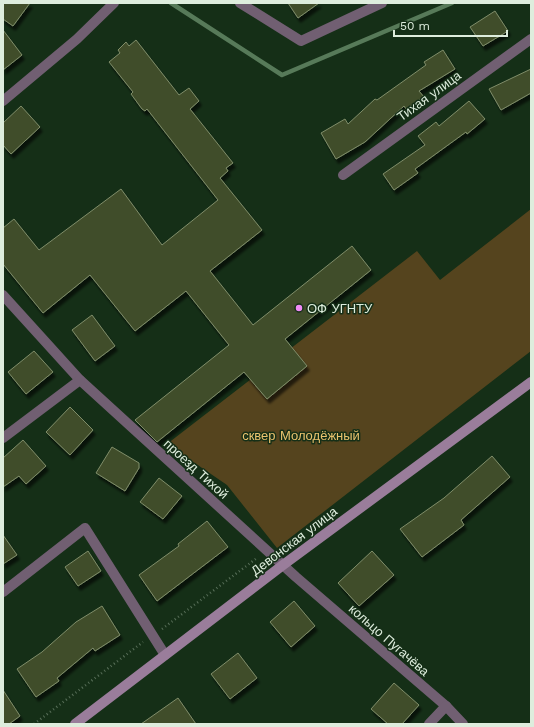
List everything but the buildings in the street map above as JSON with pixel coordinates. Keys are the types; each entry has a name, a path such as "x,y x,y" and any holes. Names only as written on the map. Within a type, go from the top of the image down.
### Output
{"main road":[{"name":"Девонская улица","path":"75,724 283,565 531,382"}],"street":[{"path":"3,101 77,39 114,3"},
{"path":"240,3 301,40 382,3"},
{"name":"Тихая улица","path":"343,175 531,39"},
{"name":"проезд Тихой","path":"3,295 80,380 296,576"},
{"path":"3,438 80,380"},
{"path":"3,592 85,528 165,656"},
{"name":"кольцо Пугачёва","path":"296,576 446,706 463,724"},
{"path":"429,724 446,706"}],"green space":[{"name":"сквер Молодёжный","path":"531,209 531,351 277,548 227,485 167,444 417,251 440,280"}],"waterway":[{"path":"171,3 282,75 452,3"}],"place":[{"name":"ОФ УГНТУ","path":"299,308"}]}
